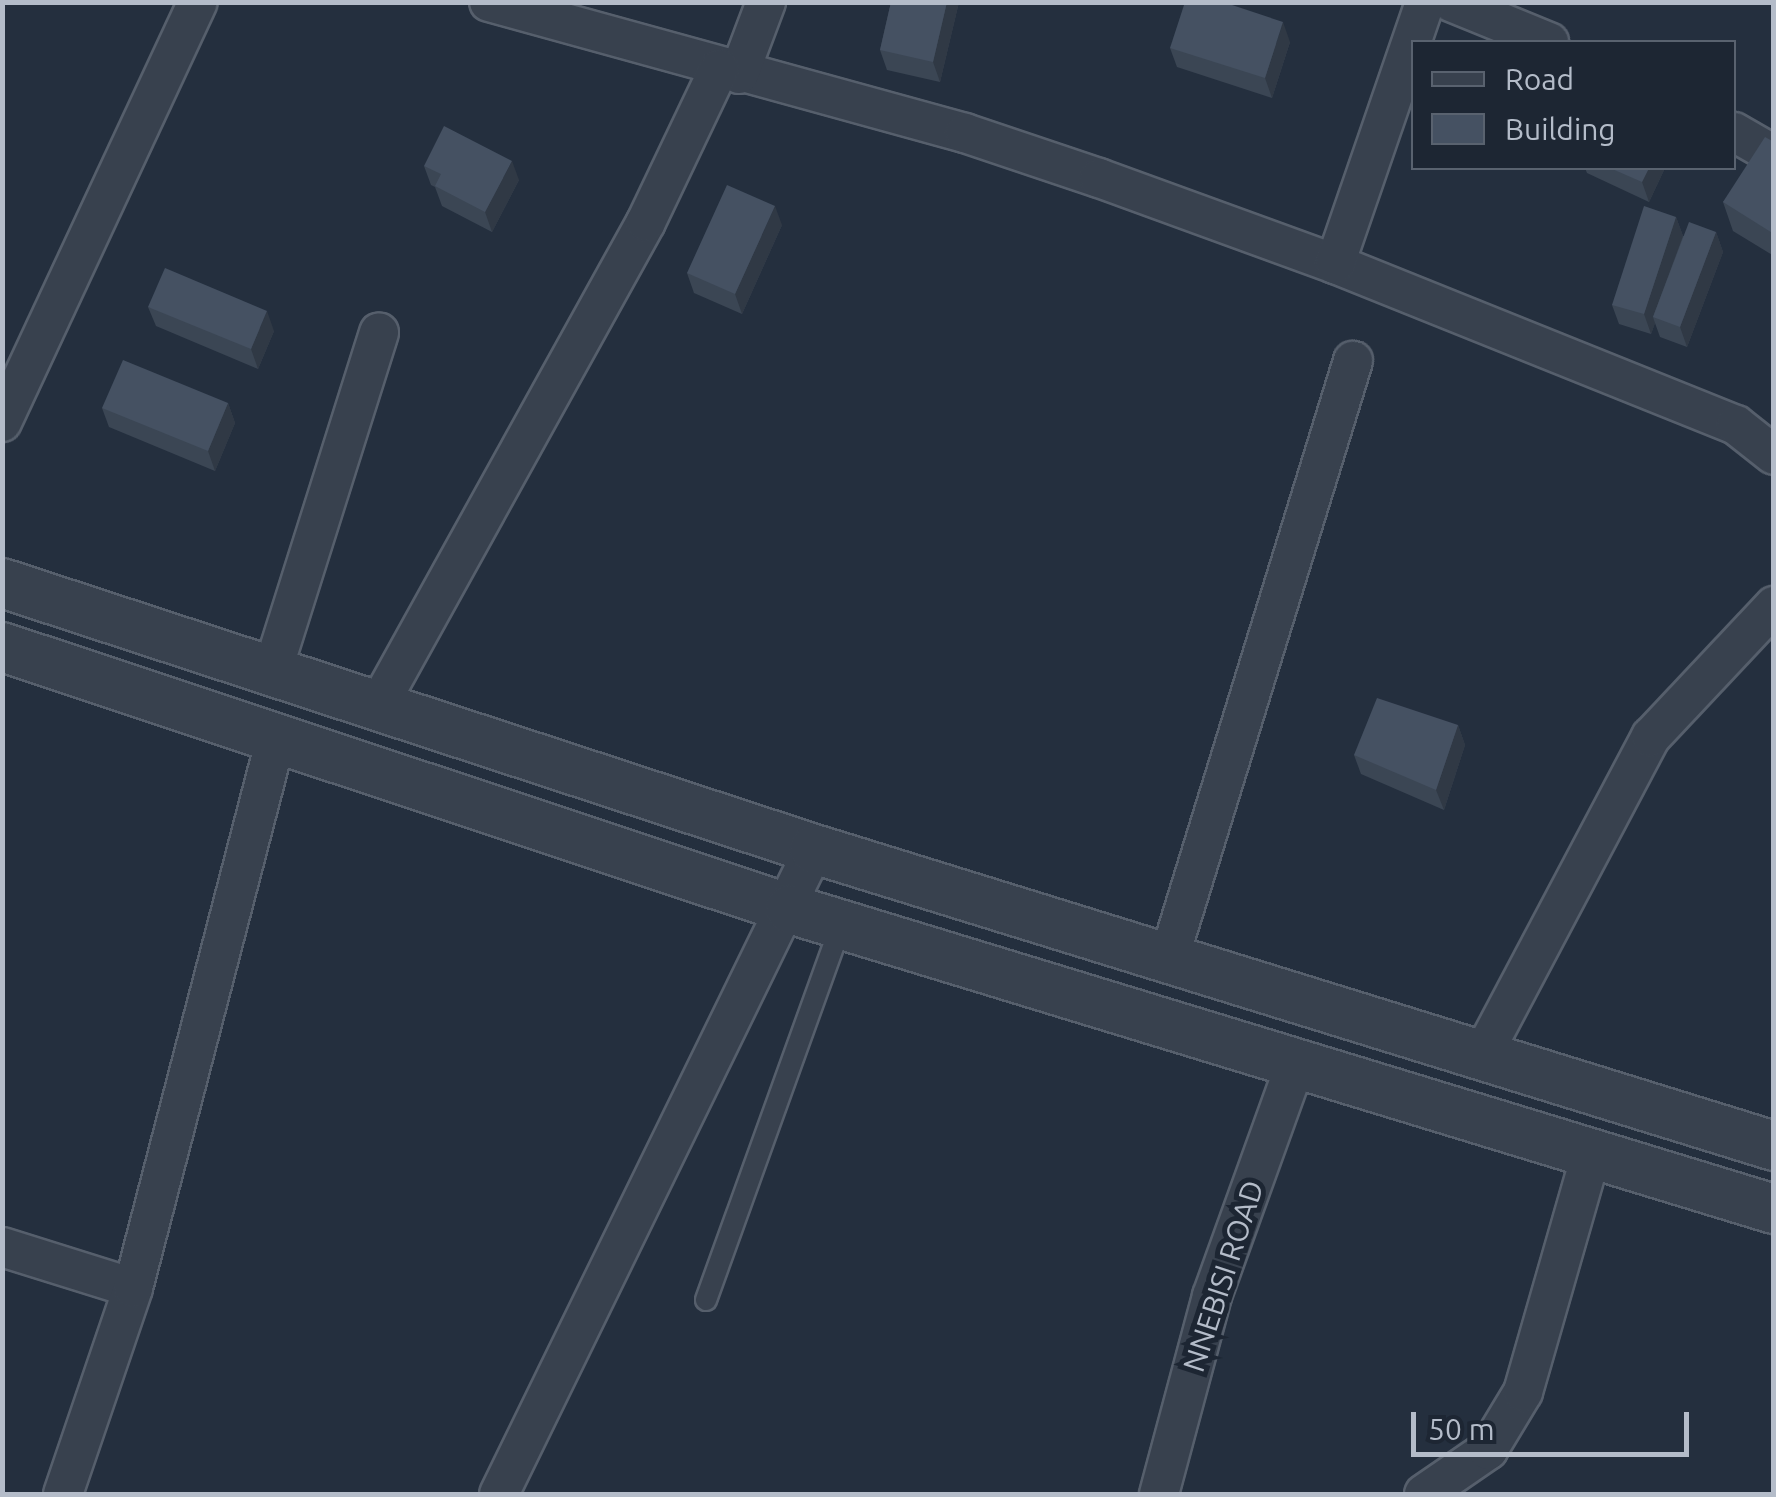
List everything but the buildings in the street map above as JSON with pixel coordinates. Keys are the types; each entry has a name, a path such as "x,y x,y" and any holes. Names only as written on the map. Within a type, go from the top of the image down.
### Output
{"street":[{"path":"2,422 198,2"},
{"path":"490,2 965,133 1335,264 1736,425 1774,455"},
{"path":"378,706 430,601 766,2"},
{"path":"1412,40 1425,2"},
{"path":"1451,2 1544,40"},
{"path":"1335,264 1411,43"},
{"path":"1736,133 1774,155"},
{"path":"272,672 380,332"},
{"path":"1169,958 1353,360"},
{"path":"2,583 814,849 1484,1052 1774,1146"},
{"path":"1484,1052 1652,736 1774,606"},
{"path":"2,647 274,742 790,909 1296,1060 1774,1209"},
{"path":"63,1494 133,1288 274,742"},
{"path":"499,1494 790,909 814,849"},
{"name":"NNEBISI ROAD","path":"1159,1494 1212,1296 1296,1060"},
{"path":"1424,1494 1488,1450 1523,1392 1592,1152"},
{"path":"2,1248 133,1288"}],"lane":[{"path":"706,1300 841,924"}]}
